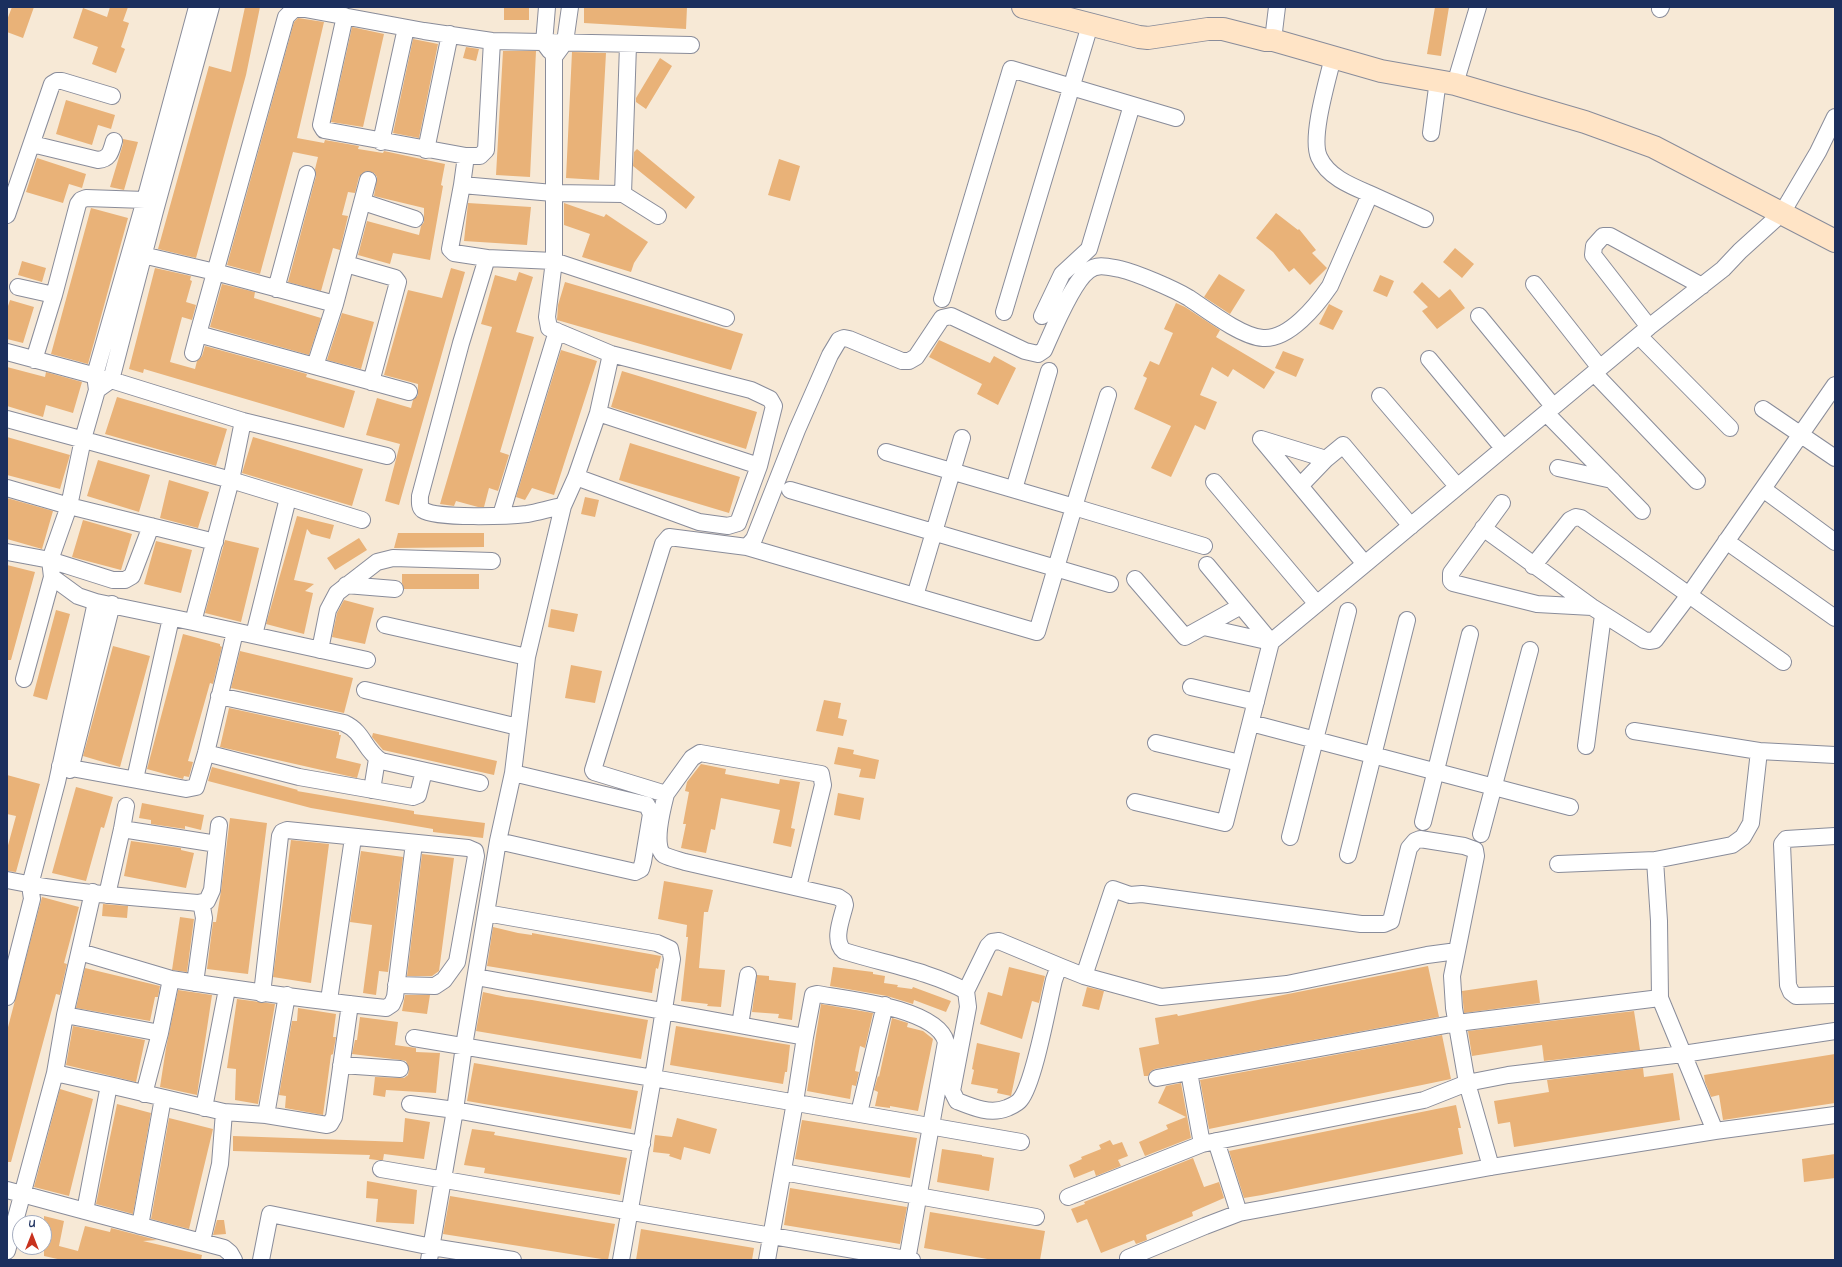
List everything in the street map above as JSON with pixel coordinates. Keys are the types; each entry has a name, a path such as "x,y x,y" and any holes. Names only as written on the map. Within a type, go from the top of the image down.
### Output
{"street":[{"path":"24,679 52,577 50,560 69,506 96,383 137,254 190,60 197,7"},
{"path":"111,380 137,254 146,200 190,60 211,7"},
{"path":"547,7 544,43 554,57"},
{"path":"570,7 565,42 554,57 554,261 547,321 549,328 611,354 740,387 770,399 774,409 759,466 738,523 728,526 699,522 576,477"},
{"path":"1023,7 1139,37 1148,38 1208,29 1223,30 1266,40 1273,40 1381,71 1447,82 1585,122 1654,147 1835,241"},
{"path":"1273,40 1277,7"},
{"path":"1431,133 1447,82 1478,7"},
{"path":"193,354 286,17 290,11 297,8 406,28 492,41 628,45 692,45"},
{"path":"345,16 322,128 327,132 426,150 466,156 480,156 486,150 492,41"},
{"path":"1004,312 1090,25"},
{"path":"381,142 406,28"},
{"path":"426,150 450,34"},
{"path":"622,194 628,45"},
{"path":"1333,57 1316,131 1317,152 1323,164 1346,184 1425,219"},
{"path":"942,299 1011,70 1176,118"},
{"path":"7,214 52,84 57,81 62,81 112,96"},
{"path":"1042,316 1062,274 1089,249 1132,105"},
{"path":"1135,802 1225,823 1271,642 1549,409 1723,269 1740,251 1782,213 1818,152 1835,117"},
{"path":"32,144 98,160 105,160 109,156 114,141"},
{"path":"1818,152 1835,141"},
{"path":"466,156 450,249 454,253 487,258 554,261 726,318"},
{"path":"276,289 307,174"},
{"path":"315,366 335,304 368,180"},
{"path":"462,185 553,193 622,194 658,216"},
{"path":"747,547 754,539 800,423 830,355 839,340 844,338 849,339 902,361 909,361 916,358 942,318 951,316 1025,351 1038,354 1044,350 1078,281 1091,268 1106,266 1131,271 1187,297 1219,319 1254,336 1263,338 1280,336 1291,329 1322,298 1330,286 1370,194"},
{"path":"34,360 54,295 78,204 81,200 86,198 146,200"},
{"path":"363,202 415,219"},
{"path":"1702,286 1610,236 1603,236 1594,246 1593,255 1644,332 1730,428"},
{"path":"137,254 215,272 335,304"},
{"path":"487,258 461,343 420,500 420,505 424,511 438,515 526,514 563,506"},
{"path":"346,264 395,278 398,282 371,382"},
{"path":"1534,284 1597,370 1697,481"},
{"path":"18,287 54,295"},
{"path":"1479,316 1549,409 1612,480 1642,511"},
{"path":"501,515 557,331"},
{"path":"198,334 409,392"},
{"path":"7,352 34,360 96,383 111,380 243,421 387,456"},
{"path":"431,1253 442,1179 456,1110 464,1046 498,841 513,773 526,657 563,506 576,477 598,413 611,354"},
{"path":"1429,358 1503,448"},
{"path":"1014,489 1050,371"},
{"path":"1483,528 1533,566 1597,611 1644,640 1653,641 1689,595 1835,385"},
{"path":"666,794 594,772 593,770 659,553 663,544 669,537 747,547 1037,632 1108,395"},
{"path":"1380,396 1457,486"},
{"path":"1763,409 1835,458"},
{"path":"598,413 759,466"},
{"path":"7,419 231,480 362,520"},
{"path":"194,622 231,480 243,421"},
{"path":"915,596 962,438"},
{"path":"1326,459 1261,439 1365,564"},
{"path":"1300,486 1342,445 1411,526"},
{"path":"886,452 1204,546"},
{"path":"1558,468 1612,480"},
{"path":"1214,482 1316,604"},
{"path":"7,488 69,506 215,542"},
{"path":"1763,489 1835,542"},
{"path":"790,490 1110,584"},
{"path":"254,635 288,498"},
{"path":"1502,503 1451,573 1450,578 1453,583 1537,604 1597,611"},
{"path":"1533,566 1570,520 1578,517 1783,662"},
{"path":"7,552 50,560 113,580 125,580 132,576 151,526"},
{"path":"1726,540 1835,618"},
{"path":"320,650 328,610 337,593 377,562 393,558 492,561"},
{"path":"1207,565 1271,642"},
{"path":"52,577 78,596 96,602 112,604 367,660"},
{"path":"1135,580 1185,638 1241,606"},
{"path":"346,585 395,589"},
{"path":"63,775 96,602"},
{"path":"7,997 63,775 112,604"},
{"path":"1290,837 1348,611"},
{"path":"1586,746 1597,611"},
{"path":"135,779 172,618"},
{"path":"1348,855 1407,620"},
{"path":"386,624 526,657"},
{"path":"1204,627 1271,642"},
{"path":"63,775 135,779 186,789 196,787 206,753 235,632"},
{"path":"1423,822 1470,634"},
{"path":"1481,834 1530,650"},
{"path":"1191,687 1256,702"},
{"path":"364,690 518,727"},
{"path":"219,696 344,723 358,732 370,752 381,761 480,783"},
{"path":"1251,722 1570,807"},
{"path":"1634,731 1759,751 1835,755"},
{"path":"1156,743 1240,763"},
{"path":"1558,864 1655,860 1732,846 1743,837 1751,823 1759,751"},
{"path":"206,753 299,777 415,797 418,795 424,771"},
{"path":"798,887 823,785 821,774 700,753 692,758 666,794 658,840 659,846 664,855 685,862 838,897 844,901 845,904 838,940 840,947 844,951 928,975 949,982 966,991"},
{"path":"372,790 378,759"},
{"path":"498,841 635,872 641,869 643,862 651,814 647,805 513,773"},
{"path":"7,1251 55,1073 65,1015 80,952 122,829 126,806"},
{"path":"7,880 34,890 100,893 198,904 207,901 212,890 219,825"},
{"path":"122,829 217,844"},
{"path":"262,994 280,836 282,832 287,830 353,838 471,848 475,851 476,856 457,962 444,980 435,986 396,985"},
{"path":"1835,836 1786,839 1782,844 1788,985 1791,992 1796,996 1835,994"},
{"path":"329,1000 353,838"},
{"path":"1084,976 1113,889 1130,895 1142,894 1361,924 1384,924 1391,921 1409,848 1415,841 1420,839 1464,846 1475,850 1476,856 1452,976 1454,1008 1467,1083 1491,1167"},
{"path":"80,952 171,979 262,994 287,995 386,1008 394,1001 414,843"},
{"path":"1655,860 1659,921 1660,998 1715,1131"},
{"path":"194,983 204,918 202,908 198,904"},
{"path":"486,913 666,946 672,951 665,1011 621,1260"},
{"path":"1059,966 1054,980 1032,1072 1020,1101 1005,1109 993,1111 977,1108 957,1101 953,1095 968,1007 966,991 988,946 992,942 999,941 1084,976 1161,997 1287,984 1427,955 1456,951"},
{"path":"740,1025 748,975"},
{"path":"476,977 805,1037"},
{"path":"144,1094 160,1033 171,979"},
{"path":"204,1108 227,988"},
{"path":"381,1169 630,1210 771,1235 909,1260 946,1042 941,1031 916,1015 884,1005 817,994 813,995 783,1172 771,1235 767,1260"},
{"path":"266,1115 287,995"},
{"path":"1157,1078 1457,1023 1660,998"},
{"path":"55,1073 224,1112 266,1115 323,1125 330,1124 334,1117 350,1004"},
{"path":"859,1113 884,1005"},
{"path":"65,1015 160,1033"},
{"path":"1068,1197 1209,1142 1424,1100 1467,1083 1508,1075 1683,1054 1835,1031"},
{"path":"414,1038 795,1102 1021,1142"},
{"path":"341,1065 400,1069"},
{"path":"1189,1072 1209,1142 1239,1214"},
{"path":"85,1210 109,1086"},
{"path":"140,1226 163,1098"},
{"path":"410,1104 456,1110 642,1144"},
{"path":"202,1241 220,1164 224,1112"},
{"path":"1128,1258 1205,1226 1239,1214 1491,1167 1715,1131 1835,1115"},
{"path":"783,1172 1036,1217"},
{"path":"7,1190 202,1241 224,1248 230,1253 234,1260"},
{"path":"261,1260 270,1214 431,1253 512,1260"}],"building":[{"path":"12,7 34,7 23,38 7,32 7,20"},
{"path":"110,7 128,7 123,21 129,23 121,47 125,49 116,73 92,64 98,47 73,38 83,8 107,17"},
{"path":"245,7 260,7 246,75 196,258 158,249 209,66 231,72"},
{"path":"504,7 529,7 529,20 504,20"},
{"path":"584,7 687,7 686,29 584,23"},
{"path":"1435,7 1449,7 1441,56 1427,54"},
{"path":"298,18 324,22 297,138 324,143 325,140 359,146 358,149 383,153 384,151 445,164 441,185 443,186 430,260 393,253 390,264 358,255 367,221 419,235 421,226 424,222 424,208 374,196 377,177 374,173 366,171 359,177 355,193 348,192 342,215 348,216 340,250 333,248 321,291 288,282 316,176 315,169 318,157 293,152 260,274 227,265 294,22"},
{"path":"352,27 384,34 363,127 331,122"},
{"path":"413,39 438,44 419,138 393,133"},
{"path":"466,47 479,49 476,61 463,58"},
{"path":"503,51 536,51 530,177 496,175"},
{"path":"572,52 606,53 599,180 566,178"},
{"path":"660,58 672,66 646,109 636,102 636,98"},
{"path":"66,100 115,115 111,129 98,125 92,145 56,134"},
{"path":"123,139 138,142 124,190 110,187 123,144"},
{"path":"637,149 695,197 686,209 633,166 634,152"},
{"path":"37,158 86,174 82,188 69,184 63,203 26,192"},
{"path":"779,159 800,166 790,201 768,195"},
{"path":"468,203 531,207 527,245 464,241"},
{"path":"564,203 604,217 606,214 648,242 634,263 631,272 582,257 590,234 564,225"},
{"path":"91,208 128,218 88,364 51,354"},
{"path":"1276,213 1298,230 1299,229 1316,250 1312,253 1327,268 1310,285 1294,268 1289,272 1273,252 1256,238"},
{"path":"1455,248 1474,264 1462,278 1443,262"},
{"path":"22,261 46,268 42,282 18,275"},
{"path":"155,268 191,276 190,280 192,281 186,302 196,305 192,320 182,317 170,362 195,369 197,361 202,356 205,346 307,374 306,377 355,391 344,428 144,369 143,373 129,369"},
{"path":"451,268 465,272 399,505 385,501 400,444 366,435 377,398 411,408 413,400 418,395 418,384 384,375 408,290 442,298"},
{"path":"519,272 533,277 516,332 534,337 500,452 509,455 498,491 489,488 484,507 478,507 456,501 454,506 440,504 492,327 481,324 495,275 516,281"},
{"path":"1219,274 1245,290 1230,314 1204,297"},
{"path":"1380,275 1394,281 1387,297 1373,291"},
{"path":"565,282 743,334 731,370 557,320 558,305"},
{"path":"1422,282 1439,298 1450,289 1465,308 1437,329 1422,311 1428,307 1413,292"},
{"path":"222,284 255,292 254,298 321,318 309,355 210,327"},
{"path":"10,300 34,307 23,343 7,339 7,309"},
{"path":"1176,303 1185,307 1220,330 1216,337 1275,372 1264,389 1233,369 1228,377 1212,367 1200,395 1217,402 1205,430 1195,425 1171,477 1151,468 1171,426 1134,409 1147,378 1143,376 1150,361 1159,365 1173,333 1164,329"},
{"path":"1329,304 1343,311 1333,330 1319,324"},
{"path":"342,313 374,322 361,369 327,360"},
{"path":"939,340 990,363 994,356 1016,368 998,405 977,394 982,384 929,357"},
{"path":"561,350 597,361 554,495 532,488 525,500 516,497"},
{"path":"1283,351 1304,359 1296,377 1275,368"},
{"path":"7,367 45,377 46,372 82,382 73,413 46,405 43,417 7,406"},
{"path":"622,371 757,412 746,449 611,407"},
{"path":"117,397 227,429 216,466 105,434"},
{"path":"7,437 70,455 60,489 7,475"},
{"path":"253,437 363,469 352,506 242,473"},
{"path":"630,443 740,477 729,513 619,480"},
{"path":"98,460 150,475 139,512 87,496"},
{"path":"169,480 209,492 198,528 160,518"},
{"path":"585,497 599,500 595,517 581,514"},
{"path":"7,498 53,511 42,549 7,539"},
{"path":"297,516 334,525 330,539 311,534 307,529 294,580 314,584 305,591 313,593 304,634 266,624"},
{"path":"83,520 132,534 121,570 72,557"},
{"path":"398,533 484,533 484,547 394,548"},
{"path":"359,538 367,550 335,570 327,558"},
{"path":"225,540 259,548 241,622 205,613"},
{"path":"156,541 192,550 181,593 144,584"},
{"path":"7,565 35,572 11,660 7,660"},
{"path":"402,574 479,574 479,589 404,589"},
{"path":"344,600 374,608 365,644 332,637 337,613"},
{"path":"551,609 578,614 574,632 548,627"},
{"path":"56,610 70,614 47,700 33,696"},
{"path":"183,634 220,644 222,647 213,684 210,683 188,761 193,762 189,777 184,776 183,779 147,769"},
{"path":"113,646 150,656 120,767 83,756"},
{"path":"240,651 353,678 344,713 231,688"},
{"path":"571,665 602,671 595,703 565,698"},
{"path":"824,700 841,703 838,718 847,720 843,736 816,731"},
{"path":"229,708 339,732 339,735 341,735 336,758 361,764 357,778 220,747"},
{"path":"373,733 497,761 494,775 383,750 372,737"},
{"path":"838,747 854,750 853,754 879,760 875,779 859,777 861,769 834,764"},
{"path":"701,764 726,769 725,774 779,784 780,779 800,782 791,828 795,829 791,847 773,843 780,810 721,798 715,830 711,829 706,853 681,848 686,824 683,824 689,792 685,791 687,782"},
{"path":"212,767 298,790 297,791 414,811 414,814 485,823 483,838 433,832 433,829 311,808 208,781"},
{"path":"7,775 40,784 16,872 7,871 7,849 16,816 7,814"},
{"path":"76,787 113,797 104,828 101,827 86,881 52,873"},
{"path":"838,793 864,798 860,820 834,815"},
{"path":"142,803 204,815 201,830 185,826 185,829 151,824 151,820 139,818"},
{"path":"230,818 267,823 248,974 207,969 213,922 216,922 221,891"},
{"path":"291,840 329,844 311,983 273,977"},
{"path":"131,841 181,848 181,850 194,853 186,888 124,876"},
{"path":"361,851 403,857 388,972 379,971 376,995 363,993 372,925 350,922"},
{"path":"422,854 454,858 439,971 432,976 407,976"},
{"path":"664,881 713,890 708,912 704,912 699,968 725,970 721,1007 681,1001 688,937 686,937 687,925 658,919"},
{"path":"42,897 79,907 64,963 67,964 60,995 56,994 11,1162 7,1162 7,1031"},
{"path":"103,904 128,906 127,918 102,916"},
{"path":"180,917 194,919 187,972 172,970"},
{"path":"493,927 518,933 532,935 532,933 661,956 658,969 656,968 652,993 487,966"},
{"path":"1428,966 1439,1017 1155,1069 1151,1071 1148,1076 1144,1076 1139,1048 1159,1044 1155,1018 1177,1014 1178,1016"},
{"path":"833,967 873,972 873,974 885,976 884,983 898,985 897,987 912,989 913,987 951,1001 946,1012 914,1000 913,1004 887,996 830,986"},
{"path":"1009,967 1045,976 1039,1003 1032,1001 1022,1039 980,1024 988,992 1002,996"},
{"path":"85,968 160,986 158,997 155,997 150,1021 76,1008"},
{"path":"757,975 769,976 769,980 796,983 792,1020 778,1018 779,1014 752,1012"},
{"path":"1537,980 1540,1003 1464,1013 1462,991"},
{"path":"1087,987 1104,991 1099,1010 1082,1006"},
{"path":"178,990 212,995 197,1095 160,1087 166,1048"},
{"path":"483,992 648,1020 641,1059 476,1031"},
{"path":"405,995 430,995 427,1014 402,1011"},
{"path":"237,999 275,1004 258,1104 235,1100 236,1069 227,1068"},
{"path":"821,1004 873,1013 865,1048 860,1046 855,1071 859,1072 856,1086 852,1085 850,1099 807,1091"},
{"path":"298,1008 336,1014 333,1037 336,1037 333,1054 331,1055 323,1115 285,1108 286,1096 279,1095 292,1021 297,1021"},
{"path":"1634,1011 1640,1050 1544,1061 1542,1045 1472,1056 1468,1031"},
{"path":"360,1017 398,1022 395,1045 416,1048 416,1052 440,1053 436,1093 386,1090 385,1097 373,1095 375,1077 404,1078 408,1075 409,1069 406,1061 352,1054 355,1040 357,1040"},
{"path":"892,1018 908,1023 907,1027 923,1031 933,1039 918,1111 890,1106 890,1108 875,1106 878,1092 874,1090 878,1076 879,1077"},
{"path":"73,1026 145,1040 136,1082 66,1065"},
{"path":"676,1026 790,1045 787,1072 785,1072 783,1084 670,1065"},
{"path":"1442,1035 1451,1079 1209,1129 1200,1080"},
{"path":"977,1043 1020,1053 1011,1096 997,1093 998,1089 971,1084"},
{"path":"1835,1054 1835,1103 1723,1120 1719,1095 1711,1097 1705,1082 1704,1075"},
{"path":"474,1063 638,1091 631,1129 467,1101"},
{"path":"1643,1068 1644,1077 1673,1073 1680,1120 1514,1147 1510,1122 1498,1124 1494,1101 1549,1092 1547,1080"},
{"path":"1181,1083 1191,1138 1145,1156 1139,1142 1168,1129 1166,1125 1186,1117 1158,1103 1166,1086"},
{"path":"60,1089 93,1099 69,1196 34,1187"},
{"path":"117,1104 151,1113 133,1214 96,1204"},
{"path":"1456,1105 1461,1128 1458,1128 1463,1154 1262,1195 1244,1198 1229,1151"},
{"path":"169,1118 213,1129 189,1229 151,1219"},
{"path":"405,1118 430,1122 424,1159 384,1154 383,1160 377,1160 369,1159 370,1155 233,1151 233,1136 403,1142"},
{"path":"677,1118 717,1129 710,1154 684,1147 681,1160 669,1156 670,1154 653,1152 655,1135 672,1137"},
{"path":"802,1120 917,1138 910,1178 795,1159"},
{"path":"472,1129 495,1132 494,1135 627,1158 620,1195 484,1173 485,1168 464,1165"},
{"path":"1110,1140 1113,1145 1122,1142 1128,1156 1118,1160 1121,1166 1096,1176 1094,1170 1074,1178 1069,1165 1082,1159 1081,1157 1101,1149 1099,1145"},
{"path":"942,1149 994,1158 989,1191 937,1182"},
{"path":"1835,1154 1835,1178 1804,1182 1802,1159"},
{"path":"1193,1158 1204,1187 1219,1182 1224,1198 1192,1212 1193,1216 1146,1235 1147,1240 1136,1244 1134,1240 1101,1253 1087,1219 1077,1223 1071,1209 1085,1204 1084,1202"},
{"path":"367,1181 417,1190 414,1224 376,1222 378,1199 366,1198"},
{"path":"790,1188 907,1207 900,1244 784,1225"},
{"path":"450,1196 615,1224 608,1260 443,1234"},
{"path":"930,1212 1045,1231 1040,1260 993,1260 924,1248"},
{"path":"52,1218 64,1221 59,1246 78,1251 85,1226 110,1232 111,1228 157,1240 143,1241 202,1255 201,1260 62,1260 44,1256 52,1255"},
{"path":"217,1220 224,1220 226,1234 213,1235"},
{"path":"641,1229 754,1248 752,1260 636,1260"}]}
